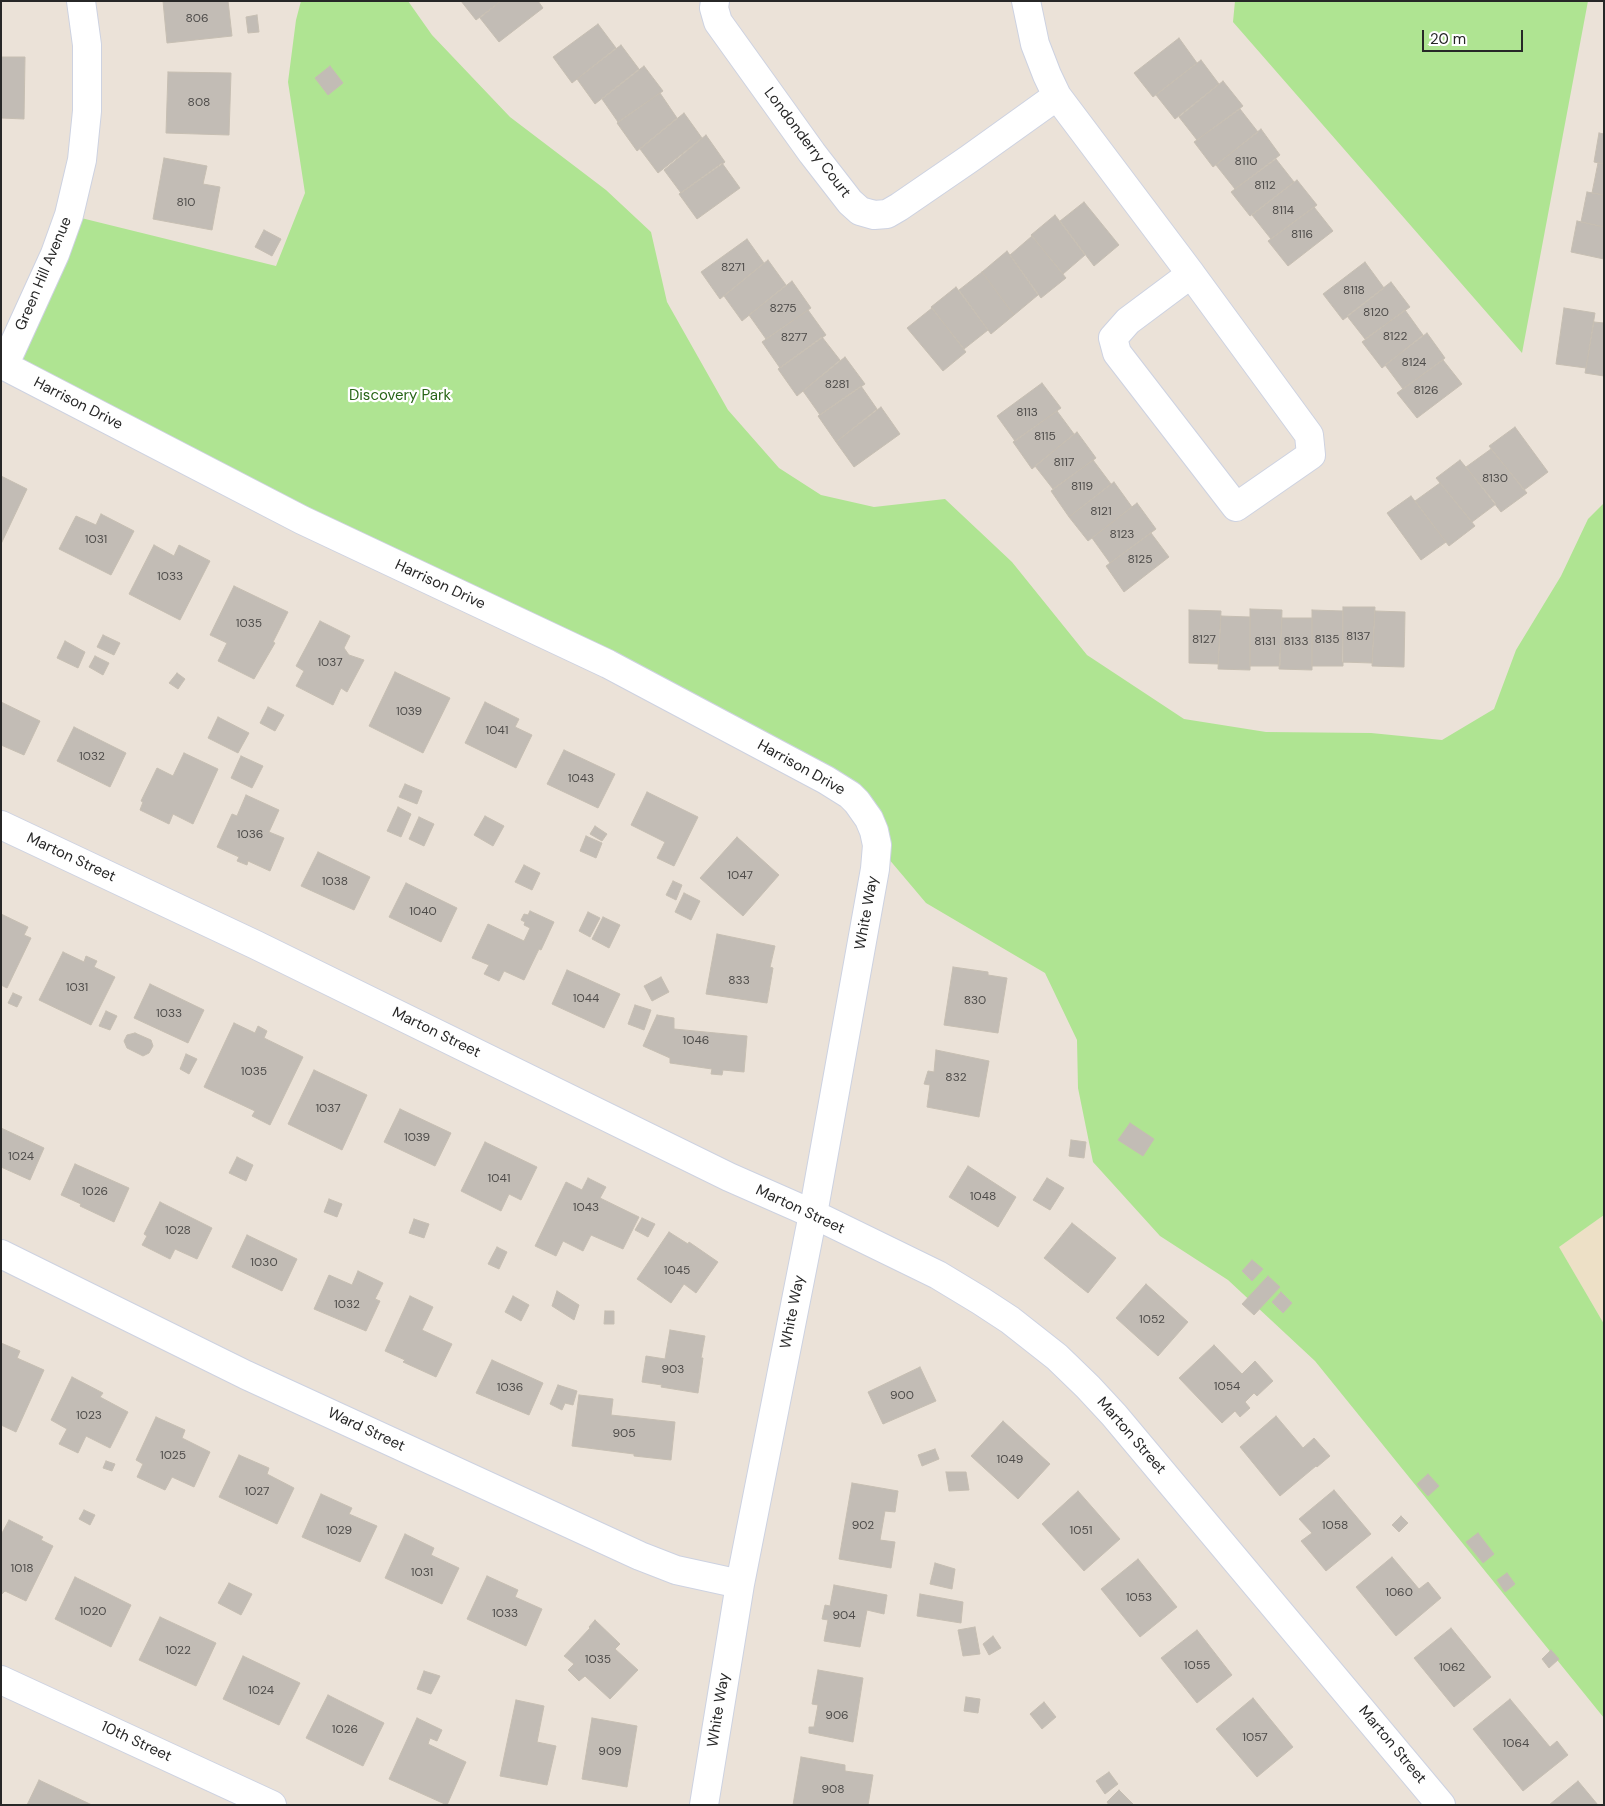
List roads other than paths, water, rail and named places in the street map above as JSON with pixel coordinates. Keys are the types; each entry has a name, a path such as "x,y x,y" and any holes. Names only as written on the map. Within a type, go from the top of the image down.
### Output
{"street":[{"name":"Green Hill Avenue","path":"3,365 58,246 69,215 82,160 87,111 87,45 81,1"},
{"name":"Londonderry Court","path":"715,1 714,8 718,22 812,153 850,202 860,211 874,215 887,214 899,207 969,160 1057,96"},
{"path":"1026,1 1035,44 1057,96 1191,274 1309,435 1311,455 1236,507 1116,353 1112,338 1128,321 1191,274"},
{"name":"Harrison Drive","path":"3,365 302,520 624,672 826,780 854,799 869,819"},
{"name":"White Way","path":"704,1805 740,1584 813,1214 874,869 877,845 869,819"},
{"name":"Marton Street","path":"1,825 256,945 729,1177 813,1214 938,1276 981,1300 1010,1320 1069,1369 1120,1422 1441,1805"},
{"name":"Ward Street","path":"1,1254 246,1376 640,1556 676,1570 740,1584"},
{"name":"10th Street","path":"1,1680 272,1805"}],"park label":[{"name":"Discovery Park","path":"400,396"}]}
